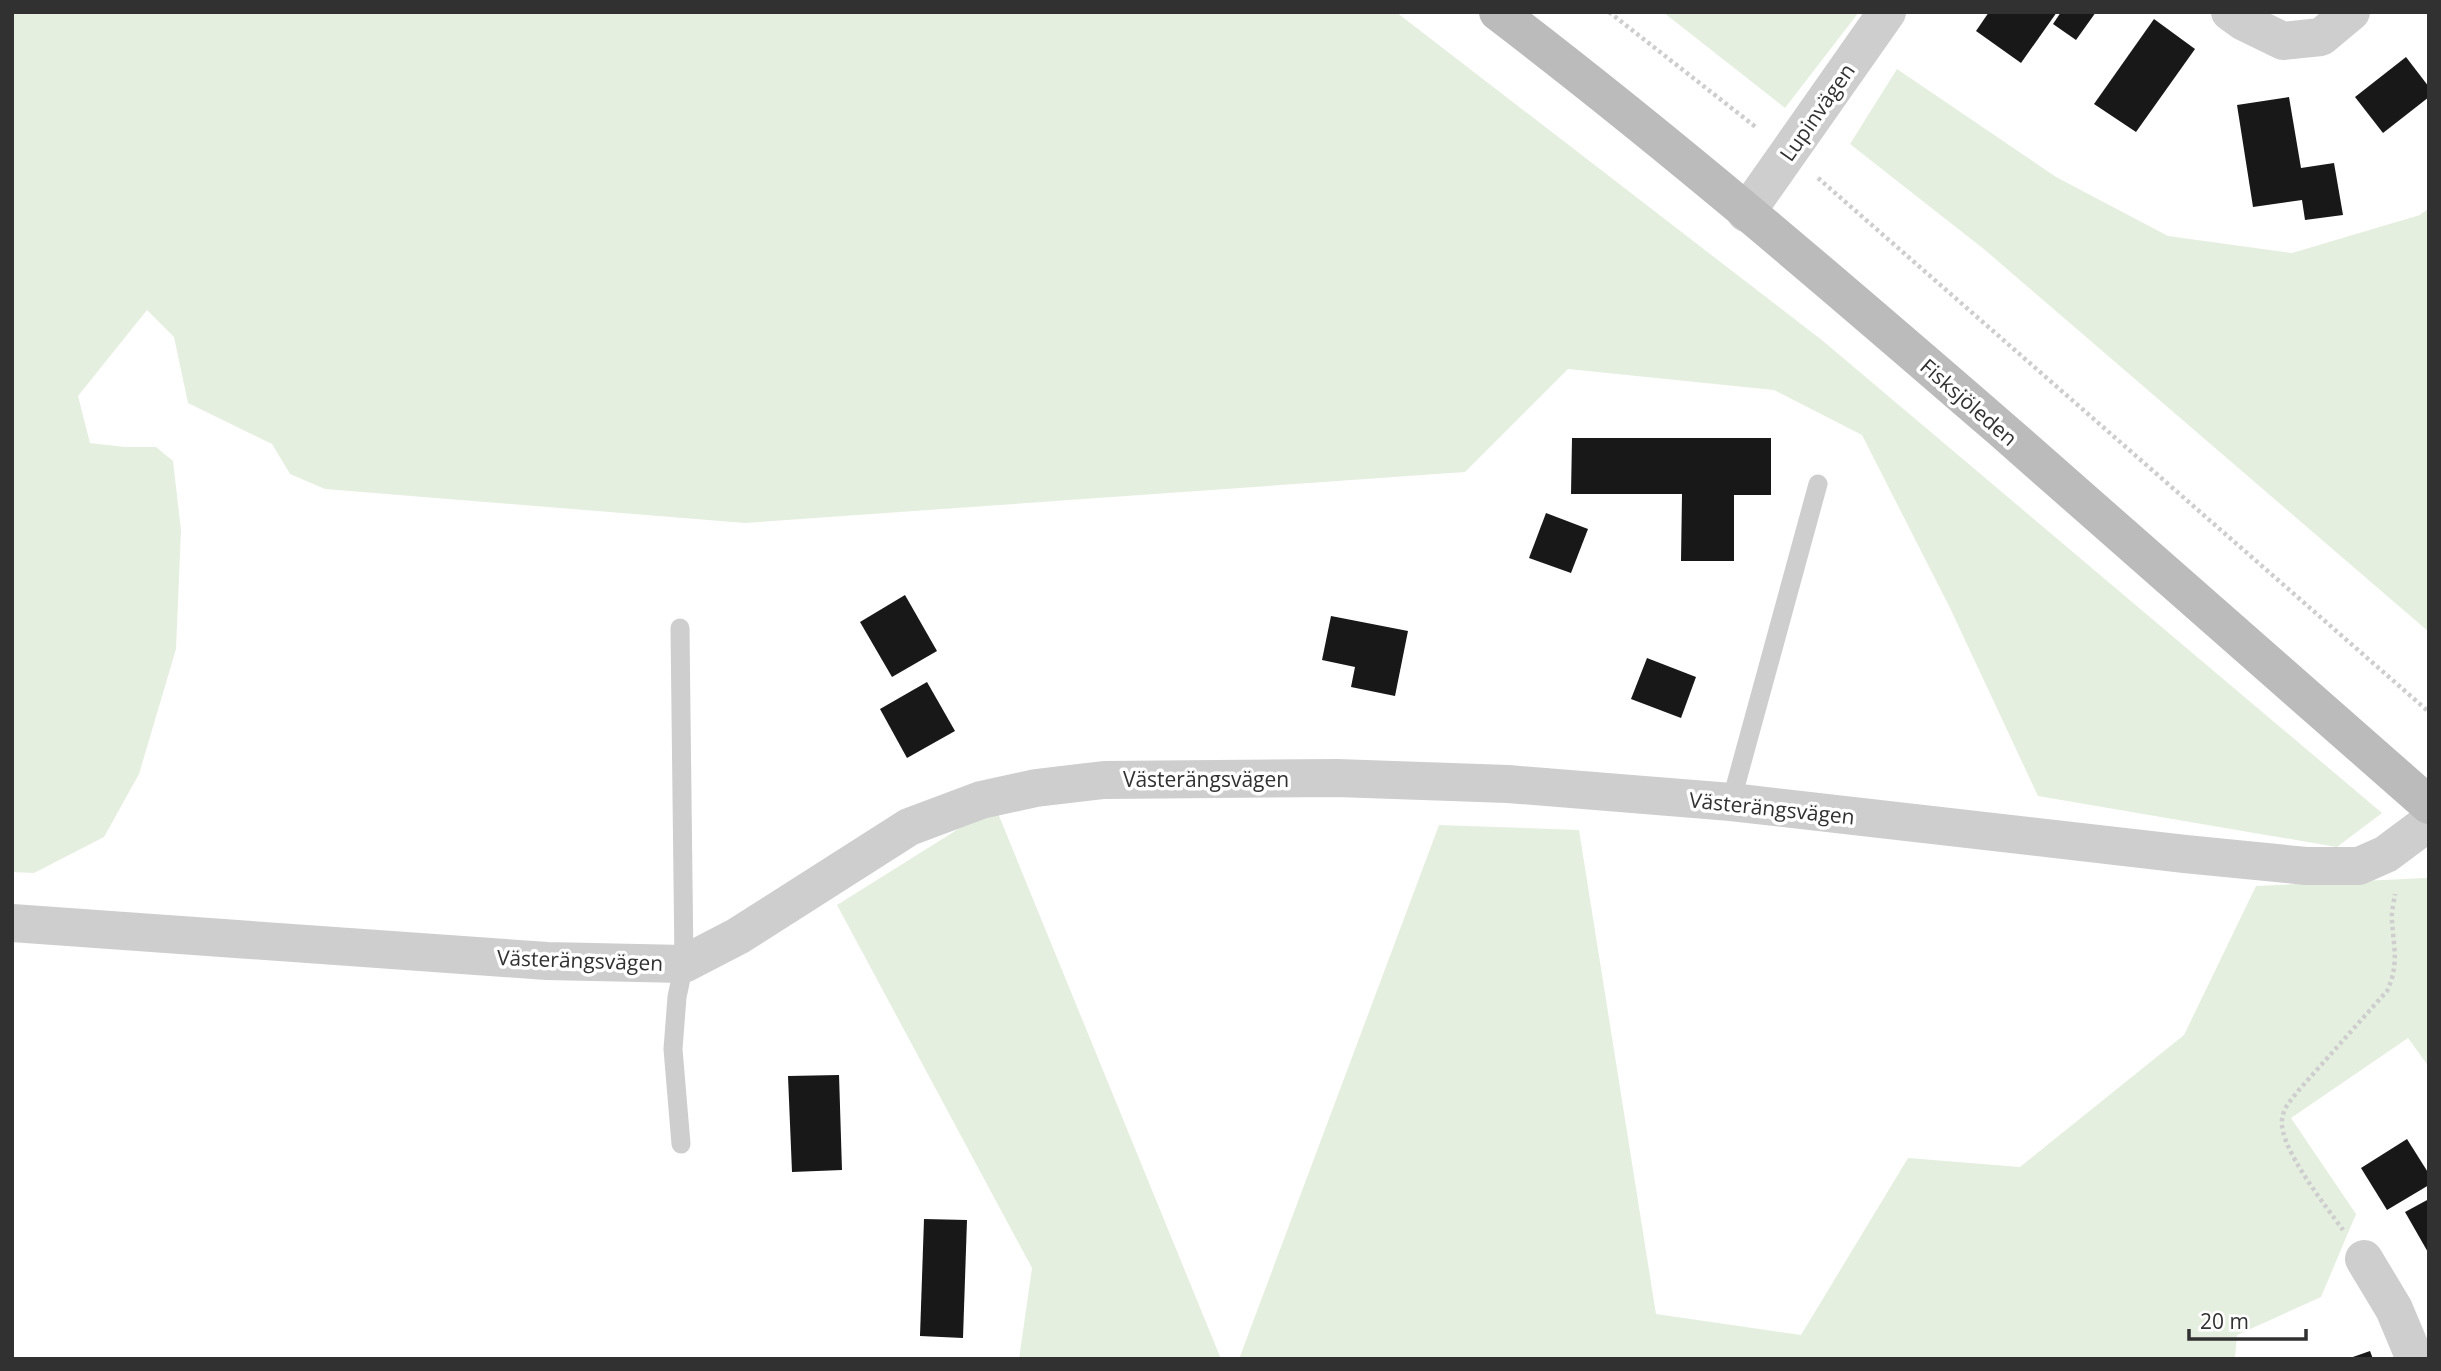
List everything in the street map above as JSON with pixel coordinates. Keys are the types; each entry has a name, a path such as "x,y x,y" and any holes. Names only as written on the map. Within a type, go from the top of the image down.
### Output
{"street":[{"name":"Fisksjöleden","path":"1498,12 1552,53 1906,346 2429,805"},
{"name":"Lupinvägen","path":"1746,213 1887,12"},
{"path":"2230,12 2283,41 2321,37 2351,12"},
{"name":"Västerängsvägen","path":"12,923 547,961 684,964 738,936 909,827 981,800 1036,788 1104,780 1337,778 1508,784 1731,802 2185,855 2306,866 2359,866 2386,855 2429,822"},
{"path":"2364,1259 2394,1309 2415,1359"}],"lane":[{"path":"1731,802 1818,484"},
{"path":"680,628 684,964 677,997 673,1049 681,1143"}],"path":[{"path":"1609,12 1789,153 2429,712"},
{"path":"2364,1259 2305,1177 2285,1137 2282,1122 2285,1108 2298,1091 2387,991 2395,974 2392,918 2396,892"}],"green space":[{"path":"12,12 1396,12 1823,341 2382,813 2337,847 2038,796 1950,608 1862,435 1774,390 1568,369 1465,472 745,523 325,489 290,474 272,444 188,403 174,337 147,310 78,396 90,443 156,447 173,461 181,530 176,649 139,774 104,837 34,873 12,872"},
{"path":"1663,12 1859,12 1785,108"},
{"path":"1897,69 2056,177 2168,236 2292,253 2420,215 2429,208 2429,632 1985,250 1850,144"},
{"path":"995,806 1221,1359 1019,1359 1032,1268 837,905"},
{"path":"1439,825 1579,830 1656,1314 1801,1335 1908,1158 2020,1167 2184,1035 2256,886 2426,878 2429,880 2429,1067 2408,1038 2291,1118 2356,1214 2321,1297 2237,1335 2235,1359 1239,1359"}],"building":[{"path":"1989,12 2057,12 2021,63 1976,31"},
{"path":"2061,12 2096,12 2076,40 2053,24"},
{"path":"2154,19 2195,49 2136,132 2094,104"},
{"path":"2406,57 2429,87 2429,97 2383,133 2355,97"},
{"path":"2289,97 2301,168 2334,163 2343,215 2305,220 2302,200 2253,207 2237,105"},
{"path":"1572,438 1771,438 1771,495 1734,495 1734,561 1681,561 1682,494 1571,494"},
{"path":"1546,513 1588,529 1571,573 1529,558"},
{"path":"905,595 937,651 892,677 860,622"},
{"path":"1331,616 1408,631 1395,696 1351,687 1355,667 1322,660"},
{"path":"1647,658 1696,677 1681,718 1631,699"},
{"path":"927,682 955,731 907,758 880,709"},
{"path":"839,1075 842,1170 792,1172 788,1076"},
{"path":"2407,1139 2429,1174 2429,1185 2387,1210 2361,1168"},
{"path":"2429,1199 2429,1254 2405,1212"},
{"path":"924,1219 967,1220 963,1338 920,1336"},
{"path":"2370,1351 2373,1359 2350,1359 2350,1358"}]}
